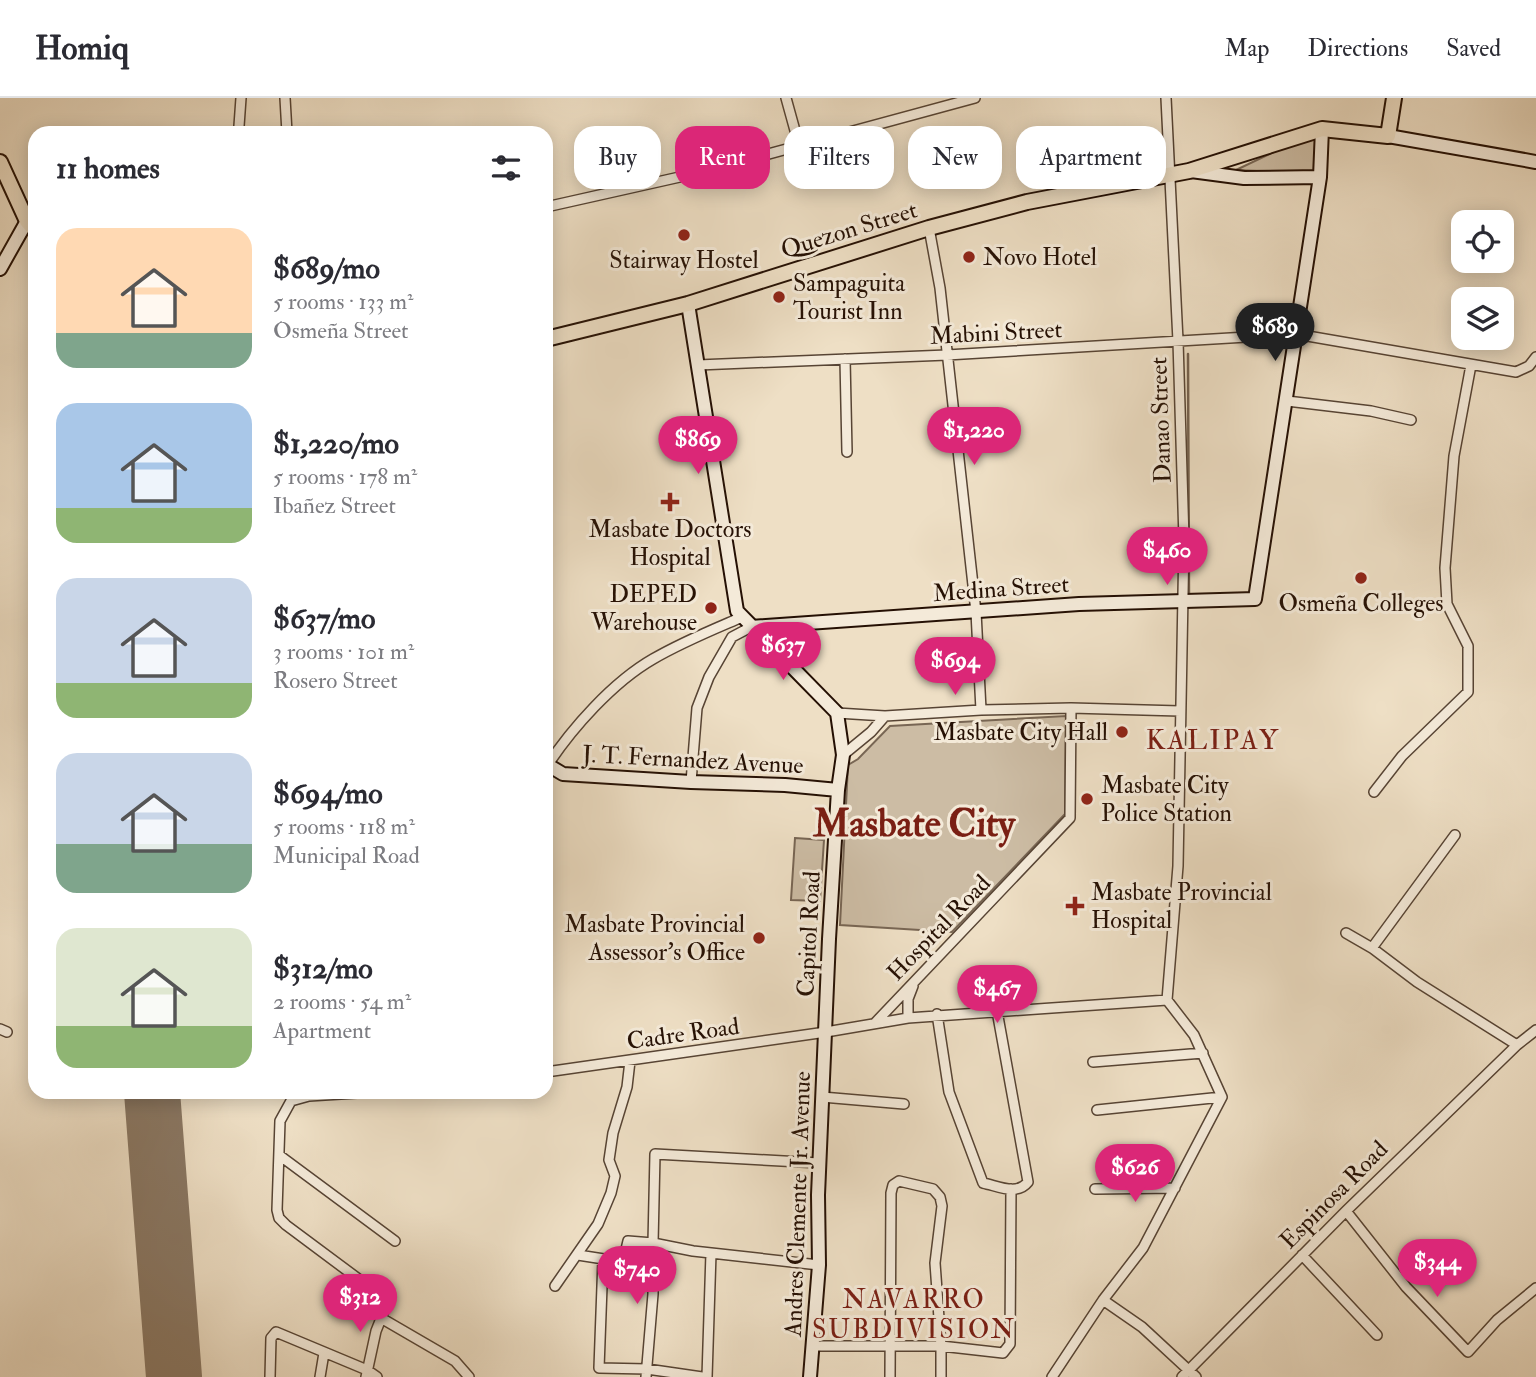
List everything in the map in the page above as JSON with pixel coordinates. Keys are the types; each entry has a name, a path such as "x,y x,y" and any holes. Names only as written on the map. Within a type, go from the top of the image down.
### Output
{"main road":[{"path":"1388,136 1394,98"},
{"name":"Quezon Street","path":"553,337 688,304 929,228 1027,202 1189,171 1322,129 1388,136"},
{"path":"0,162 28,219"}],"street":[{"path":"239,126 241,98"},
{"path":"285,98 287,126"},
{"path":"786,98 794,126"},
{"path":"870,126 975,98"},
{"name":"Danao Street","path":"1166,98 1178,341 1184,540 1178,866 1167,1000"},
{"path":"1322,129 1320,177 1287,401 1371,411 1412,420"},
{"name":"Quezon Street","path":"1388,136 1536,162"},
{"path":"553,205 702,172 784,149"},
{"path":"1189,171 1244,178 1320,177"},
{"path":"929,228 940,288 976,611 981,710"},
{"path":"0,269 28,229"},
{"path":"688,304 737,611 837,713 885,716 1071,708 1180,711"},
{"name":"Mabini Street","path":"698,365 947,355 1296,334 1516,372 1529,366 1536,357"},
{"path":"845,359 847,452"},
{"path":"1374,792 1402,756 1468,692 1468,646 1447,604 1445,568 1454,456 1471,365"},
{"name":"Medina Street","path":"747,622 1079,604 1255,599 1287,401"},
{"path":"553,757 605,696 642,667 688,641 726,624 747,622"},
{"path":"691,782 697,708 709,677 732,637 747,622"},
{"path":"726,624 732,637"},
{"name":"Hospital Road","path":"875,1023 1070,818 1071,708"},
{"name":"Capitol Road","path":"826,1032 838,790 844,755 837,713"},
{"path":"844,755 885,716"},
{"name":"J. T. Fernandez Avenue","path":"553,768 563,774 838,790"},
{"path":"1372,948 1455,835"},
{"path":"1346,933 1517,1045"},
{"path":"908,1018 908,999 915,981"},
{"path":"1167,1000 1194,1035 1222,1097"},
{"name":"Cadre Road","path":"553,1071 937,1014 1167,1000"},
{"path":"937,1014 949,1092 983,1183 1011,1189 1024,1188 1028,1182 997,1010"},
{"name":"Espinosa Road","path":"1189,1375 1346,1211 1517,1045 1536,1030"},
{"name":"Andres Clemente Jr. Avenue","path":"810,1377 819,1265 819,1163 826,1032"},
{"path":"1093,1062 1203,1053"},
{"path":"555,1286 598,1224 611,1193 615,1176 609,1160 613,1133 628,1087 630,1061"},
{"path":"822,1097 904,1104"},
{"path":"1097,1110 1222,1097"},
{"path":"1052,1377 1103,1300 1143,1248 1222,1097"},
{"path":"298,1099 291,1101 279,1121 279,1218 388,1301 367,1374"},
{"path":"646,1373 653,1294 655,1154 819,1163"},
{"path":"279,1155 395,1241"},
{"path":"890,1377 891,1193 893,1185 899,1181 933,1189 940,1197 942,1206 934,1263 940,1377"},
{"path":"1095,1189 1175,1188"},
{"path":"814,1346 940,1346 1003,1353 1010,1344 1011,1189"},
{"path":"1346,1211 1406,1287 1468,1352 1497,1320 1536,1287"},
{"path":"578,1255 623,1262 628,1241 819,1265"},
{"path":"603,1259 599,1368 704,1377 711,1253"},
{"path":"1302,1255 1377,1335"},
{"path":"1103,1300 1136,1322 1189,1375"},
{"path":"381,1318 455,1361 469,1377"},
{"path":"270,1377 271,1338 276,1332 377,1377"},
{"path":"320,1377 324,1353"}],"shaded area":[{"path":"1316,132 1314,174 1236,170"},
{"path":"1066,716 1065,814 952,932 840,925 848,765 858,759 890,726"},
{"path":"795,838 824,840 820,901 791,900"}],"waterway":[{"path":"1188,354 1189,598"}],"runway":[{"path":"153,1099 174,1377"}],"place":[{"name":"Stairway Hostel","path":"684,235"},
{"name":"Novo Hotel","path":"969,257"},
{"name":"Sampaguita Tourist Inn","path":"779,297"},
{"name":"Masbate Doctors Hospital","path":"670,502"},
{"name":"Osmeña Colleges","path":"1361,578"},
{"name":"DEPED Warehouse","path":"711,608"},
{"name":"Masbate City Hall","path":"1122,732"},
{"name":"Masbate City Police Station","path":"1087,799"},
{"name":"Masbate Provincial Hospital","path":"1075,906"},
{"name":"Masbate Provincial Assessor's Office","path":"759,938"}],"district":[{"name":"KALIPAY","path":"1213,740"},
{"name":"Masbate City","path":"914,824"},
{"name":"NAVARRO SUBDIVISION","path":"914,1315"}]}
